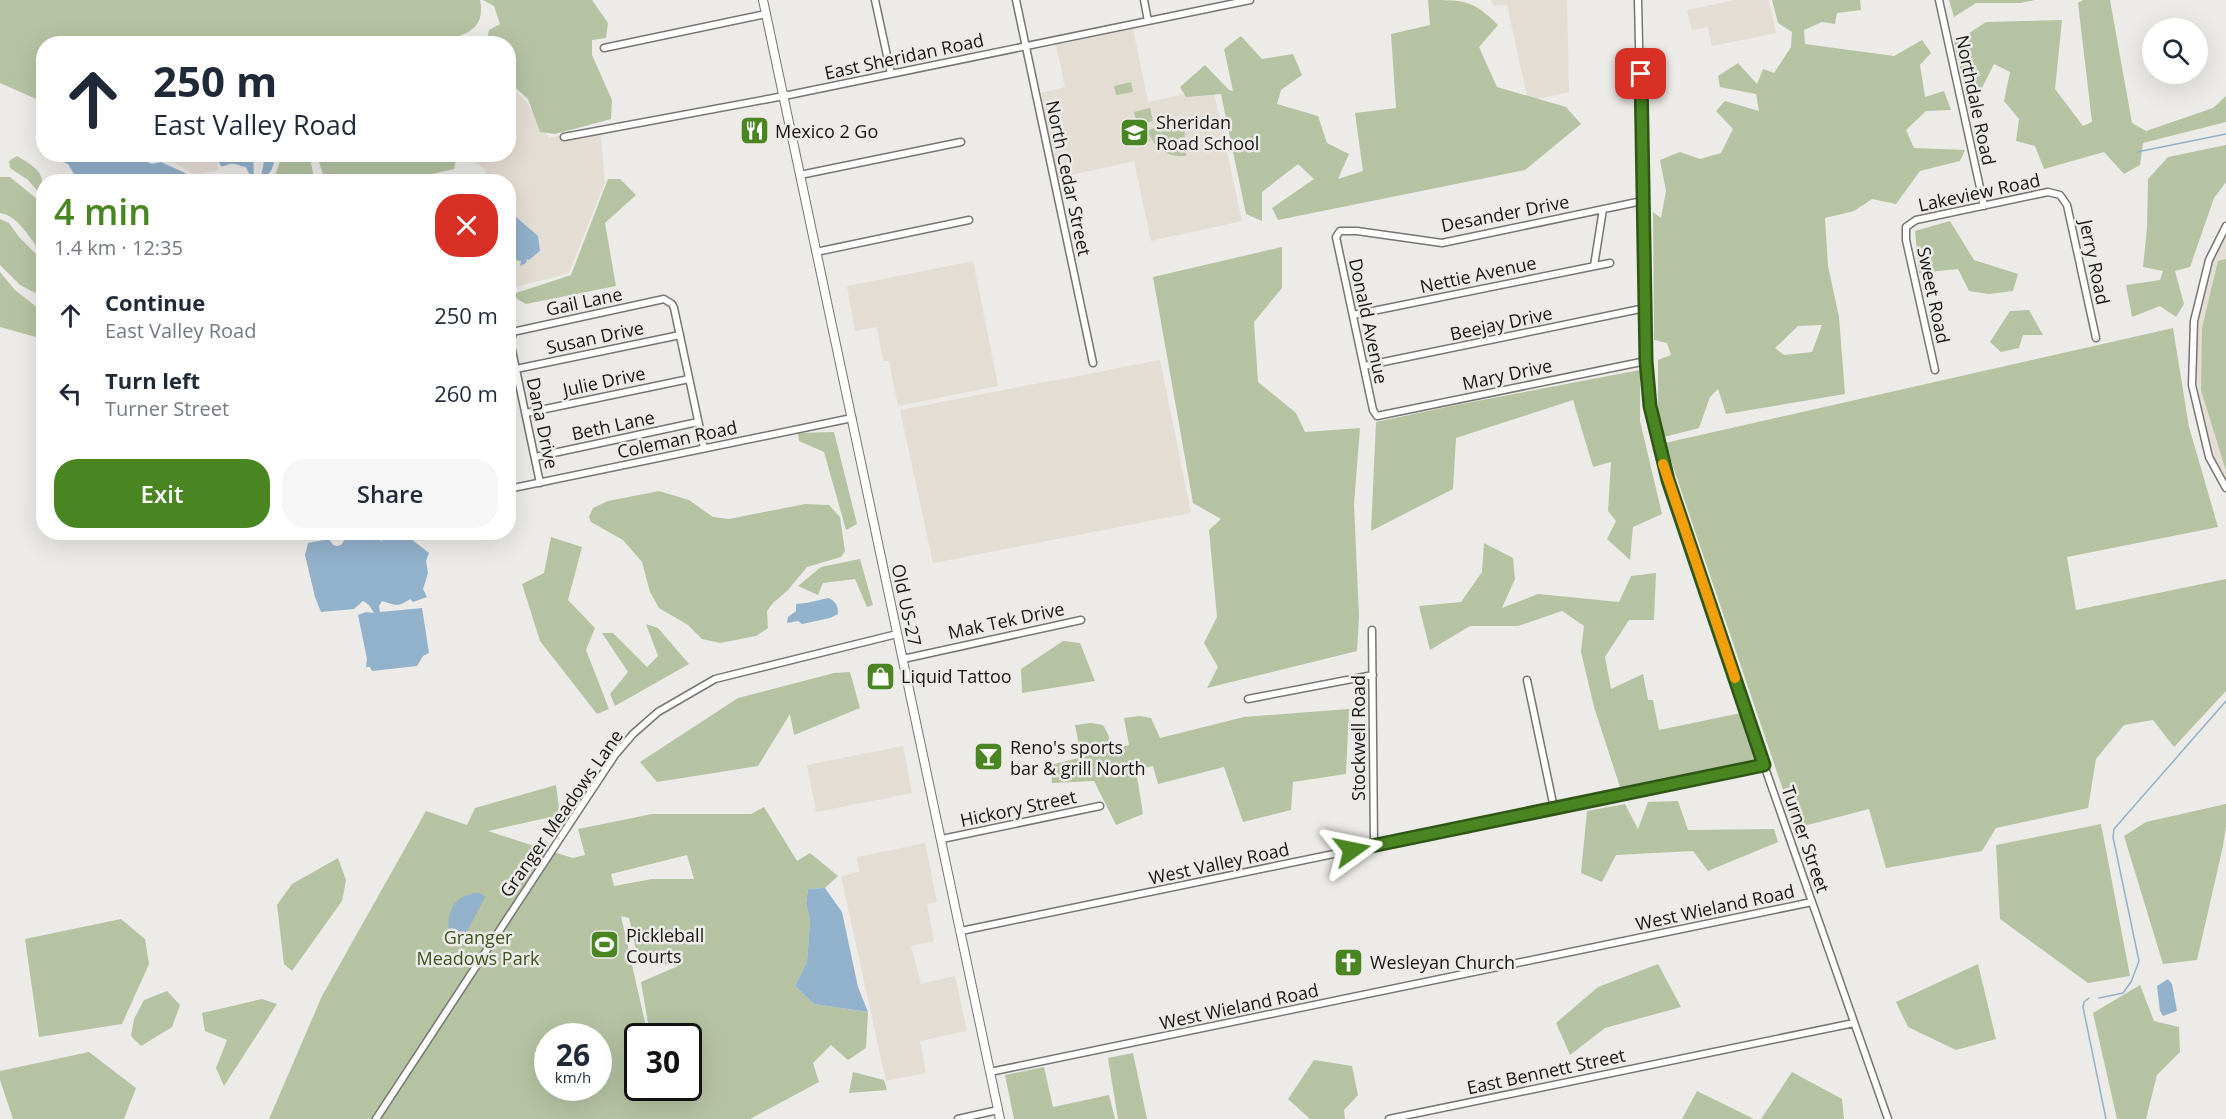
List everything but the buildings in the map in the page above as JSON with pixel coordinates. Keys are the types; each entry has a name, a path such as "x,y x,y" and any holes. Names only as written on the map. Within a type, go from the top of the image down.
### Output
{"main road":[{"name":"Old US-27","path":"763,0 999,1115"}],"street":[{"path":"876,0 891,74"},
{"name":"North Cedar Street","path":"1016,0 1093,363"},
{"path":"1144,0 1148,21"},
{"name":"East Sheridan Road","path":"564,137 784,96 1250,0"},
{"name":"Turner Street","path":"1638,0 1646,361 1650,406 1668,480 1764,765 1888,1119"},
{"name":"Northdale Road","path":"1939,0 1984,206"},
{"path":"604,48 766,14"},
{"path":"800,175 961,142"},
{"name":"Lakeview Road","path":"1906,227 1916,220 2048,192 2060,195"},
{"name":"Jerry Road","path":"2060,195 2067,205 2096,338"},
{"name":"Desander Drive","path":"1337,234 1340,231 1357,231 1442,243 1642,201"},
{"path":"1594,266 1603,209"},
{"path":"816,252 969,220"},
{"path":"2226,226 2209,260 2194,321 2192,385 2210,457 2226,488"},
{"name":"Sweet Road","path":"1906,227 1906,240 1935,370"},
{"name":"Donald Avenue","path":"1337,234 1374,414"},
{"name":"Nettie Avenue","path":"1353,315 1610,263"},
{"name":"Gail Lane","path":"516,331 664,299 674,308 680,335"},
{"name":"Beejay Drive","path":"1364,366 1645,309"},
{"path":"680,335 704,448"},
{"name":"Susan Drive","path":"516,369 680,335"},
{"name":"Mary Drive","path":"1374,414 1380,416 1646,361"},
{"name":"Dana Drive","path":"516,369 540,483"},
{"name":"Julie Drive","path":"526,413 689,379"},
{"name":"Coleman Road","path":"516,488 852,418"},
{"name":"Beth Lane","path":"535,457 698,422"},
{"name":"Mak Tek Drive","path":"903,659 1081,620"},
{"name":"Stockwell Road","path":"1372,630 1374,846"},
{"name":"Granger Meadows Lane","path":"376,1119 576,813 615,755 633,734 658,712 715,679 897,634"},
{"path":"1248,699 1373,675"},
{"path":"1527,680 1554,808"},
{"name":"West Valley Road","path":"961,931 1764,765"},
{"name":"Hickory Street","path":"942,839 1100,806"},
{"name":"West Wieland Road","path":"990,1072 1812,902"},
{"name":"East Bennett Street","path":"1389,1119 1854,1023"},
{"path":"958,1119 999,1115"}],"shaded area":[{"path":"1491,0 1567,0 1569,92 1528,101 1507,5 1493,6"},
{"path":"1735,0 1769,0 1776,33 1712,46 1708,27 1692,30 1687,10"},
{"name":"Sheridan Road School","path":"1133,29 1148,102 1213,88 1242,221 1151,241 1134,161 1058,178 1040,93 1065,87 1056,45"},
{"path":"516,92 526,101 549,138 600,127 605,182 569,273 516,287 516,174 485,174 485,169 474,162 516,162"},
{"path":"174,162 217,162 219,170 193,174"},
{"path":"2226,229 2226,483 2215,460 2205,429 2196,365 2198,314 2209,270"},
{"path":"973,261 998,386 898,406 889,361 883,361 877,327 855,331 847,286"},
{"path":"1160,360 1191,513 933,563 900,410"},
{"path":"903,746 912,793 816,812 807,765"},
{"path":"925,843 937,902 927,904 934,941 911,946 921,984 955,976 967,1031 920,1041 926,1073 886,1081 841,876 859,872 857,857"}],"green space":[{"path":"0,0 480,0 481,13 478,22 472,29 457,36 36,36 36,99 0,83"},
{"path":"483,0 592,0 608,23 606,38 592,40 592,55 612,100 611,119 555,134 540,132 528,99 516,88 516,36 488,36 489,30 500,24 494,6"},
{"path":"1428,0 1459,1 1482,11 1498,25 1479,47 1497,87 1566,107 1581,124 1525,170 1278,220 1272,208 1314,179 1298,164 1262,192 1262,221 1246,214 1221,94 1186,97 1180,87 1205,65 1229,90 1233,91 1224,49 1241,36 1262,59 1293,54 1302,75 1281,90 1277,104 1318,116 1327,143 1349,154 1338,179 1363,171 1355,113 1396,108 1391,34 1430,25"},
{"path":"1772,0 1860,0 1861,10 1837,13 1835,24 1822,22 1804,30 1805,44 1894,56 1922,40 1931,53 1920,65 1925,97 1944,91 1951,110 1926,111 1906,130 1914,148 1965,150 1960,161 1920,171 1896,204 1872,199 1854,211 1825,218 1828,266 1839,317 1845,394 1726,414 1718,389 1710,397 1699,428 1664,437 1658,411 1658,360 1671,355 1667,343 1654,340 1653,212 1661,218 1666,191 1660,160 1680,152 1700,159 1721,153 1733,129 1716,111 1725,101 1759,111 1756,94 1720,87 1718,76 1738,63 1757,84 1763,69 1774,73 1791,47 1792,32 1778,23","holes":["1822,325 1812,352 1784,355 1775,348 1798,326"]},
{"path":"1949,0 2035,0 2020,3 1976,3 1954,17"},
{"path":"2083,0 2110,0 2132,123 2146,131 2213,108 2226,96 2226,122 2143,143 2140,165 2124,174 2104,152 2044,169 2035,146 2016,141 2019,119 2004,101 2010,72 1994,64 1982,88 1966,90 1954,43 1986,22 2062,20 2055,89 2083,126 2092,122 2078,3"},
{"path":"1131,82 1133,92 1116,95 1114,86"},
{"path":"1150,108 1153,121 1137,124 1134,112"},
{"path":"1181,118 1184,120 1186,156 1167,154 1162,151 1148,132 1150,141 1143,142 1141,133"},
{"path":"2226,145 2226,182 2214,198 2190,267 2175,271 2184,304 2176,317 2160,306 2132,317 2126,285 2160,280 2163,271 2143,267 2148,179 2168,157"},
{"path":"17,156 39,172 40,174 36,174 36,189 28,180 10,168 9,161"},
{"path":"280,162 311,162 313,174 276,174"},
{"path":"319,162 456,162 454,169 432,174 323,174"},
{"path":"0,177 10,177 36,198 36,246 19,224 0,213"},
{"path":"608,179 620,179 636,195 605,223 616,286 526,304 516,298 516,293 571,275"},
{"path":"0,219 9,223 36,254 36,293 20,285 0,265"},
{"path":"1950,221 1974,260 2018,274 2013,291 1989,294 1969,291 1958,269 1919,273 1915,231"},
{"path":"1282,247 1282,288 1254,322 1258,382 1296,413 1305,432 1360,428 1354,504 1359,616 1357,651 1207,688 1218,667 1204,643 1217,617 1209,530 1221,519 1193,503 1153,277"},
{"path":"2226,259 2226,471 2201,390 2202,328 2218,261"},
{"path":"0,272 15,290 36,306 36,337 0,327"},
{"path":"2029,310 2043,335 2023,335 2019,348 2001,352 1990,342 2010,311"},
{"path":"2173,328 2189,427 2218,527 2067,557 2076,610 2226,579 2226,691 2174,747 2153,720 2124,725 2096,759 2088,808 1996,828 1982,851 1886,868 1869,809 1796,828 1665,443"},
{"path":"1640,370 1640,421 1662,514 1633,527 1630,560 1607,539 1616,521 1608,511 1611,462 1593,467 1573,400 1456,438 1453,489 1371,531 1376,422"},
{"path":"834,432 857,524 846,530 824,452 799,441 798,433"},
{"path":"659,491 689,500 713,517 729,519 805,504 829,505 840,517 845,551 841,557 807,567 767,611 768,628 756,636 720,643 702,639 688,625 659,608 650,592 642,562 623,540 591,522 589,517 593,508 608,501"},
{"path":"551,537 582,547 568,600 595,628 586,650 609,709 597,714 540,641 522,584 544,573"},
{"path":"1484,543 1513,558 1515,579 1502,608 1538,594 1619,602 1631,576 1656,573 1654,620 1629,620 1605,657 1611,689 1643,674 1648,700 1653,700 1659,730 1741,713 1756,756 1755,762 1750,765 1624,789 1620,787 1594,707 1581,652 1584,626 1562,611 1518,626 1470,626 1430,650 1419,606 1461,602 1482,572"},
{"path":"860,559 873,605 867,607 855,579 823,583 818,595 798,586 821,567"},
{"path":"646,624 658,628 689,664 615,706 610,694 628,672 602,633 613,633 647,667 658,656"},
{"path":"1063,641 1080,643 1095,681 1022,693 1021,669"},
{"path":"850,672 860,708 794,735 790,714 758,766 657,782 640,762 738,698 834,673"},
{"path":"1349,709 1346,774 1293,782 1291,810 1243,822 1224,767 1158,784 1153,766 1136,770 1143,814 1116,825 1094,781 1052,783 1051,765 1129,745 1124,718 1140,716 1151,718 1160,738 1244,717"},
{"path":"1091,723 1103,725 1112,748 1081,755 1075,725"},
{"name":"Granger Meadows Park","path":"556,785 560,815 488,831 531,845 548,842 544,849 573,858 585,855 578,829 652,814 751,814 764,807 797,861 810,853 838,876 825,888 808,889 806,904 810,920 807,962 795,986 814,1004 868,1012 866,1048 848,1060 831,1045 813,1063 819,1082 750,1119 269,1119 322,996 426,811 467,825 475,808","holes":["687,855 694,879 652,879 614,886 611,874","621,916 629,918 638,959 678,966 641,982 648,1023 702,1023 702,1101 624,1101 624,1023 645,1023"]},
{"path":"1678,801 1688,830 1774,829 1778,842 1708,871 1693,851 1616,855 1602,882 1581,873 1587,811 1625,804 1638,829 1648,802"},
{"path":"2226,804 2223,846 2197,960 2163,964 2124,836 2146,822"},
{"path":"2101,824 2130,976 2088,983 2000,919 1996,845"},
{"path":"338,858 346,880 342,901 292,971 284,964 277,905 292,884"},
{"path":"121,919 145,939 149,964 122,1024 39,1037 25,939"},
{"path":"1658,964 1681,1007 1605,1028 1570,1055 1556,1023 1598,987"},
{"path":"1978,964 1996,1039 1956,1050 1908,1027 1896,1002"},
{"path":"2140,985 2154,1021 2179,1027 2180,1052 2157,1075 2146,1119 2117,1119 2093,1013"},
{"path":"167,991 180,1005 172,1027 141,1046 131,1036 134,1019 144,1000"},
{"path":"262,999 277,1004 224,1086 216,1068 227,1040 205,1031 202,1013"},
{"path":"89,1052 136,1088 124,1119 13,1119 0,1080 0,1071"},
{"path":"1133,1053 1147,1119 1118,1119 1108,1058"},
{"path":"1314,1060 1352,1066 1358,1095 1344,1110 1345,1119 1310,1119 1288,1099"},
{"path":"1044,1067 1053,1107 1109,1095 1115,1119 1014,1119 1005,1075"},
{"path":"853,1072 884,1080 887,1090 849,1093"},
{"path":"1792,1072 1842,1099 1844,1119 1761,1119"},
{"path":"1697,1091 1754,1119 1682,1119"}],"water":[{"path":"63,162 147,162 152,164 161,162 186,174 74,174 68,164"},
{"path":"253,162 254,174 249,174 246,167 233,164 221,166 219,163"},
{"path":"264,162 274,162 268,174 262,174"},
{"path":"516,217 538,236 540,251 520,266 521,261 516,260"},
{"path":"330,540 333,545 341,545 344,540 412,540 429,553 426,561 428,573 423,589 427,597 413,602 410,599 399,605 382,601 379,606 380,612 422,608 429,653 423,656 417,666 372,671 370,667 366,667 367,659 358,615 366,612 374,613 363,601 354,609 321,612 305,555 308,543"},
{"path":"828,598 836,604 838,614 802,624 798,621 787,623 788,617 796,611 796,604"},
{"path":"825,888 842,912 858,987 868,1012 814,1004 795,986 807,962 810,920 806,904 808,889"},
{"path":"480,893 485,897 459,943 450,934 448,921 450,914 456,902 466,895"},
{"path":"2168,979 2172,984 2177,1011 2163,1016 2160,1011 2157,986"}],"waterway":[{"path":"2137,152 2226,134"},
{"path":"2099,998 2123,993 2131,982 2139,961 2113,837 2114,829 2226,701"},
{"path":"2089,998 2084,1002 2083,1007 2106,1119"}],"slow traffic":[{"path":"1663,464 1735,678"}],"place":[{"name":"Mexico 2 Go","path":"754,131"},
{"name":"Sheridan Road School","path":"1135,132"},
{"name":"Liquid Tattoo","path":"880,676"},
{"name":"Reno's sports bar & grill North","path":"989,757"},
{"name":"Pickleball Courts","path":"605,945"},
{"name":"Wesleyan Church","path":"1349,962"}],"route":[{"path":"1352,850 1764,765 1668,480 1650,406 1646,361 1641,74"}]}
